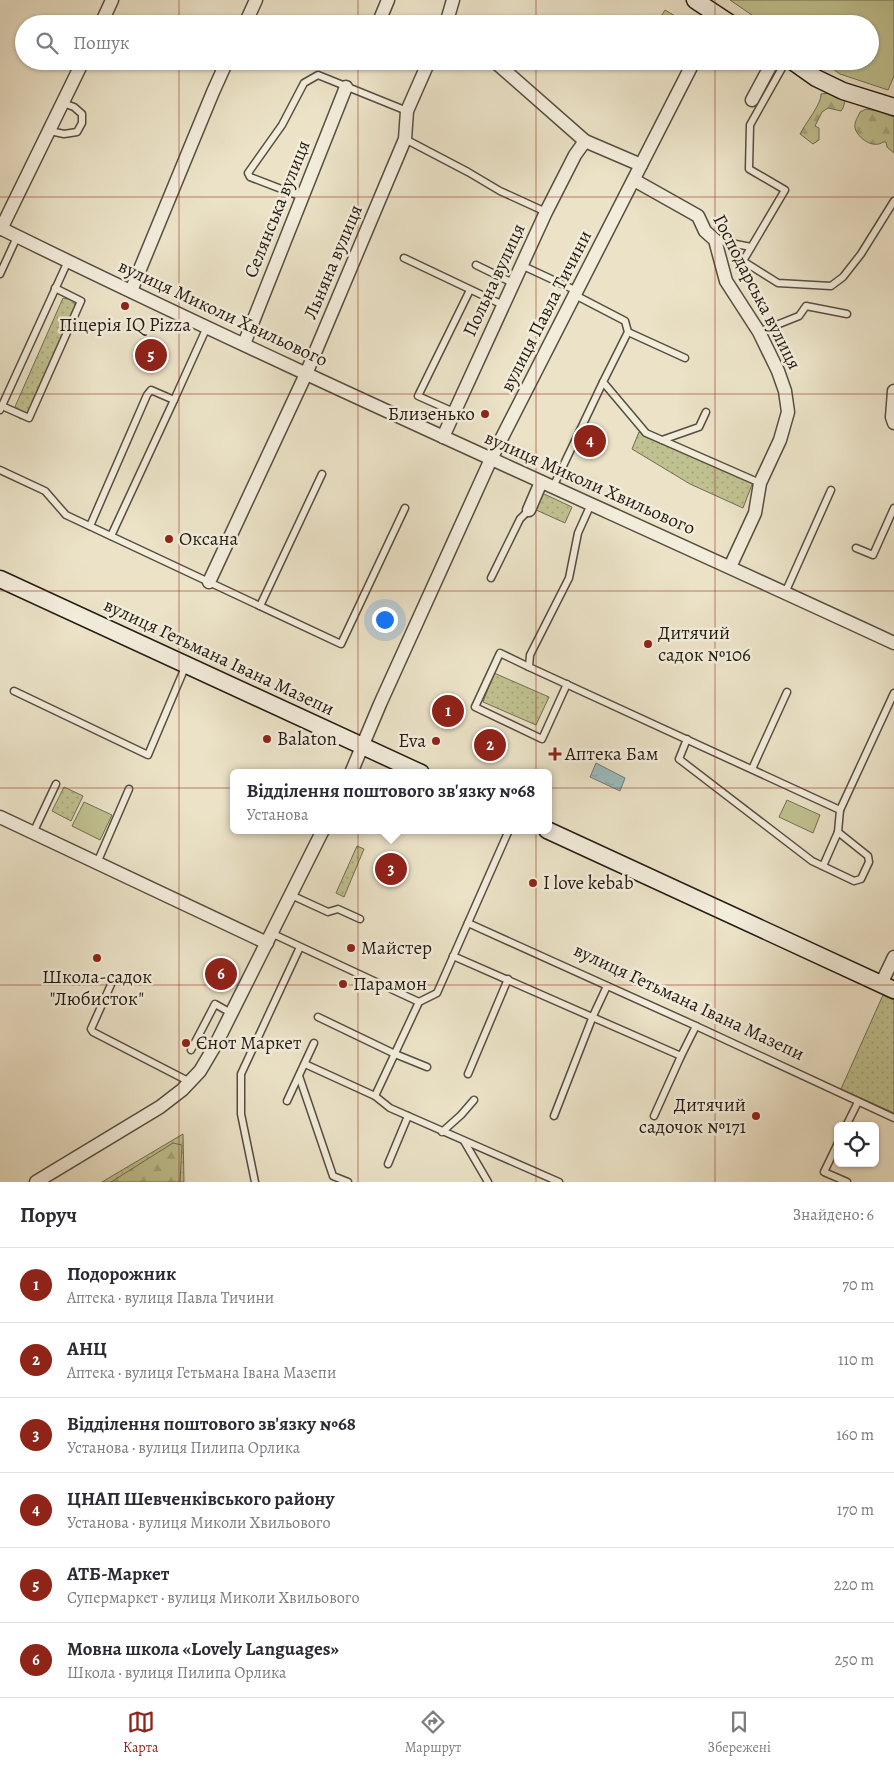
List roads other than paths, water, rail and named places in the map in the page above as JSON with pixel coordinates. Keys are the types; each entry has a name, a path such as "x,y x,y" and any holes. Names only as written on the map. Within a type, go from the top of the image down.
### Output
{"main road":[{"path":"695,0 714,15"},
{"path":"805,70 816,78 843,91 894,107"},
{"name":"вулиця Гетьмана Івана Мазепи","path":"0,578 413,769"},
{"path":"552,832 888,987"}],"street":[{"path":"105,15 112,0"},
{"path":"248,15 256,0"},
{"path":"382,15 388,0"},
{"path":"450,15 453,0"},
{"path":"0,229 79,70"},
{"path":"131,291 223,70"},
{"name":"Льняна вулиця","path":"209,582 306,374 405,139 407,111 425,70"},
{"path":"504,70 585,141 641,165"},
{"name":"вулиця Павла Тичини","path":"353,769 380,704 491,459 689,70"},
{"path":"752,100 768,70"},
{"name":"Селянська вулиця","path":"244,344 346,87"},
{"name":"Польна вулиця","path":"443,437 546,212 575,155 585,141"},
{"name":"Господарська вулиця","path":"634,180 698,216 706,231 715,240 726,281 759,332 778,371 785,391 788,412 780,440 760,483 755,513 730,567"},
{"name":"вулиця Миколи Хвильового","path":"0,229 306,374 730,567 894,644"},
{"path":"894,392 892,418 894,423"},
{"path":"529,510 547,484"},
{"path":"0,817 98,863 269,938"},
{"path":"36,1182 160,1107 182,1090 200,1071 321,834"},
{"path":"888,987 894,957"}],"lane":[{"path":"781,70 750,125 750,169 785,190 742,261 778,283 831,286 843,277 861,254 894,201"},
{"path":"302,198 250,177 248,173 282,125 304,83 318,75 407,111"},
{"path":"50,131 64,134 77,132 82,123 82,114 74,107 63,103"},
{"path":"405,139 462,169 500,192 546,212"},
{"path":"0,274 17,237"},
{"path":"715,240 751,247"},
{"path":"404,258 502,306"},
{"path":"55,288 82,301 29,418 1,408 55,288 68,260"},
{"path":"476,265 513,284"},
{"path":"521,265 625,321 628,332 547,484"},
{"path":"454,412 418,396 470,290"},
{"path":"759,332 799,316 806,306 847,314"},
{"path":"111,536 207,327"},
{"path":"628,332 685,358"},
{"path":"603,382 646,433 760,483"},
{"path":"90,526 147,395 151,390 174,400"},
{"path":"662,440 699,427 706,412"},
{"path":"0,470 45,491 66,515 341,644 405,508"},
{"path":"260,606 322,474"},
{"path":"784,593 831,490"},
{"path":"529,667 530,655 569,578 578,534 591,504"},
{"path":"856,548 873,555 894,508"},
{"path":"491,578 520,519 529,510"},
{"path":"567,684 542,738 475,707 500,653 840,810"},
{"path":"14,692 148,755 186,664"},
{"path":"752,769 788,692"},
{"path":"822,866 838,832 840,810 894,693"},
{"path":"687,739 679,759 812,861 854,881 861,879 869,862 868,856 838,832"},
{"path":"33,833 56,784"},
{"path":"98,863 129,789"},
{"path":"375,1096 419,1002 437,993 507,834"},
{"path":"291,895 328,912 338,909 360,919"},
{"name":"вулиця Гетьмана Івана Мазепи","path":"468,923 894,1118"},
{"path":"269,938 300,947 419,1002"},
{"path":"255,1182 241,1114 241,1074 300,947"},
{"path":"453,956 681,1056"},
{"path":"468,1074 508,979"},
{"path":"113,980 91,1029 93,1032 190,1082"},
{"path":"554,1116 593,1016 607,986"},
{"path":"191,1050 215,1004 231,1013"},
{"path":"318,1016 395,1054 427,1067"},
{"path":"654,1116 696,1026"},
{"path":"287,1101 314,1043"},
{"path":"305,1064 375,1096 390,1108 559,1182"},
{"path":"299,1076 334,1176 348,1182"},
{"path":"442,1132 474,1100"},
{"path":"848,1122 858,1102"},
{"path":"388,1164 408,1116"},
{"path":"464,1141 488,1182"},
{"path":"834,1152 824,1172 847,1182"}],"water":[{"path":"596,763 625,778 620,791 590,777"}],"place":[{"name":"Піцерія IQ Pizza","path":"125,306"},
{"name":"АТБ-Маркет","path":"151,355"},
{"name":"Близенько","path":"485,414"},
{"name":"ЦНАП Шевченківського району","path":"590,441"},
{"name":"Оксана","path":"169,539"},
{"name":"Дитячий садок №106","path":"648,644"},
{"name":"Подорожник","path":"448,711"},
{"name":"Balaton","path":"267,739"},
{"name":"Eva","path":"436,741"},
{"name":"АНЦ","path":"490,745"},
{"name":"Аптека Бам","path":"555,754"},
{"name":"Відділення поштового зв'язку №68","path":"391,869"},
{"name":"I love kebab","path":"533,883"},
{"name":"Майстер","path":"351,948"},
{"name":"Школа-садок \"Любисток\"","path":"97,958"},
{"name":"Мовна школа «Lovely Languages»","path":"221,974"},
{"name":"Парамон","path":"343,984"},
{"name":"Єнот Маркет","path":"186,1043"},
{"name":"Дитячий садочок №171","path":"756,1116"}]}
